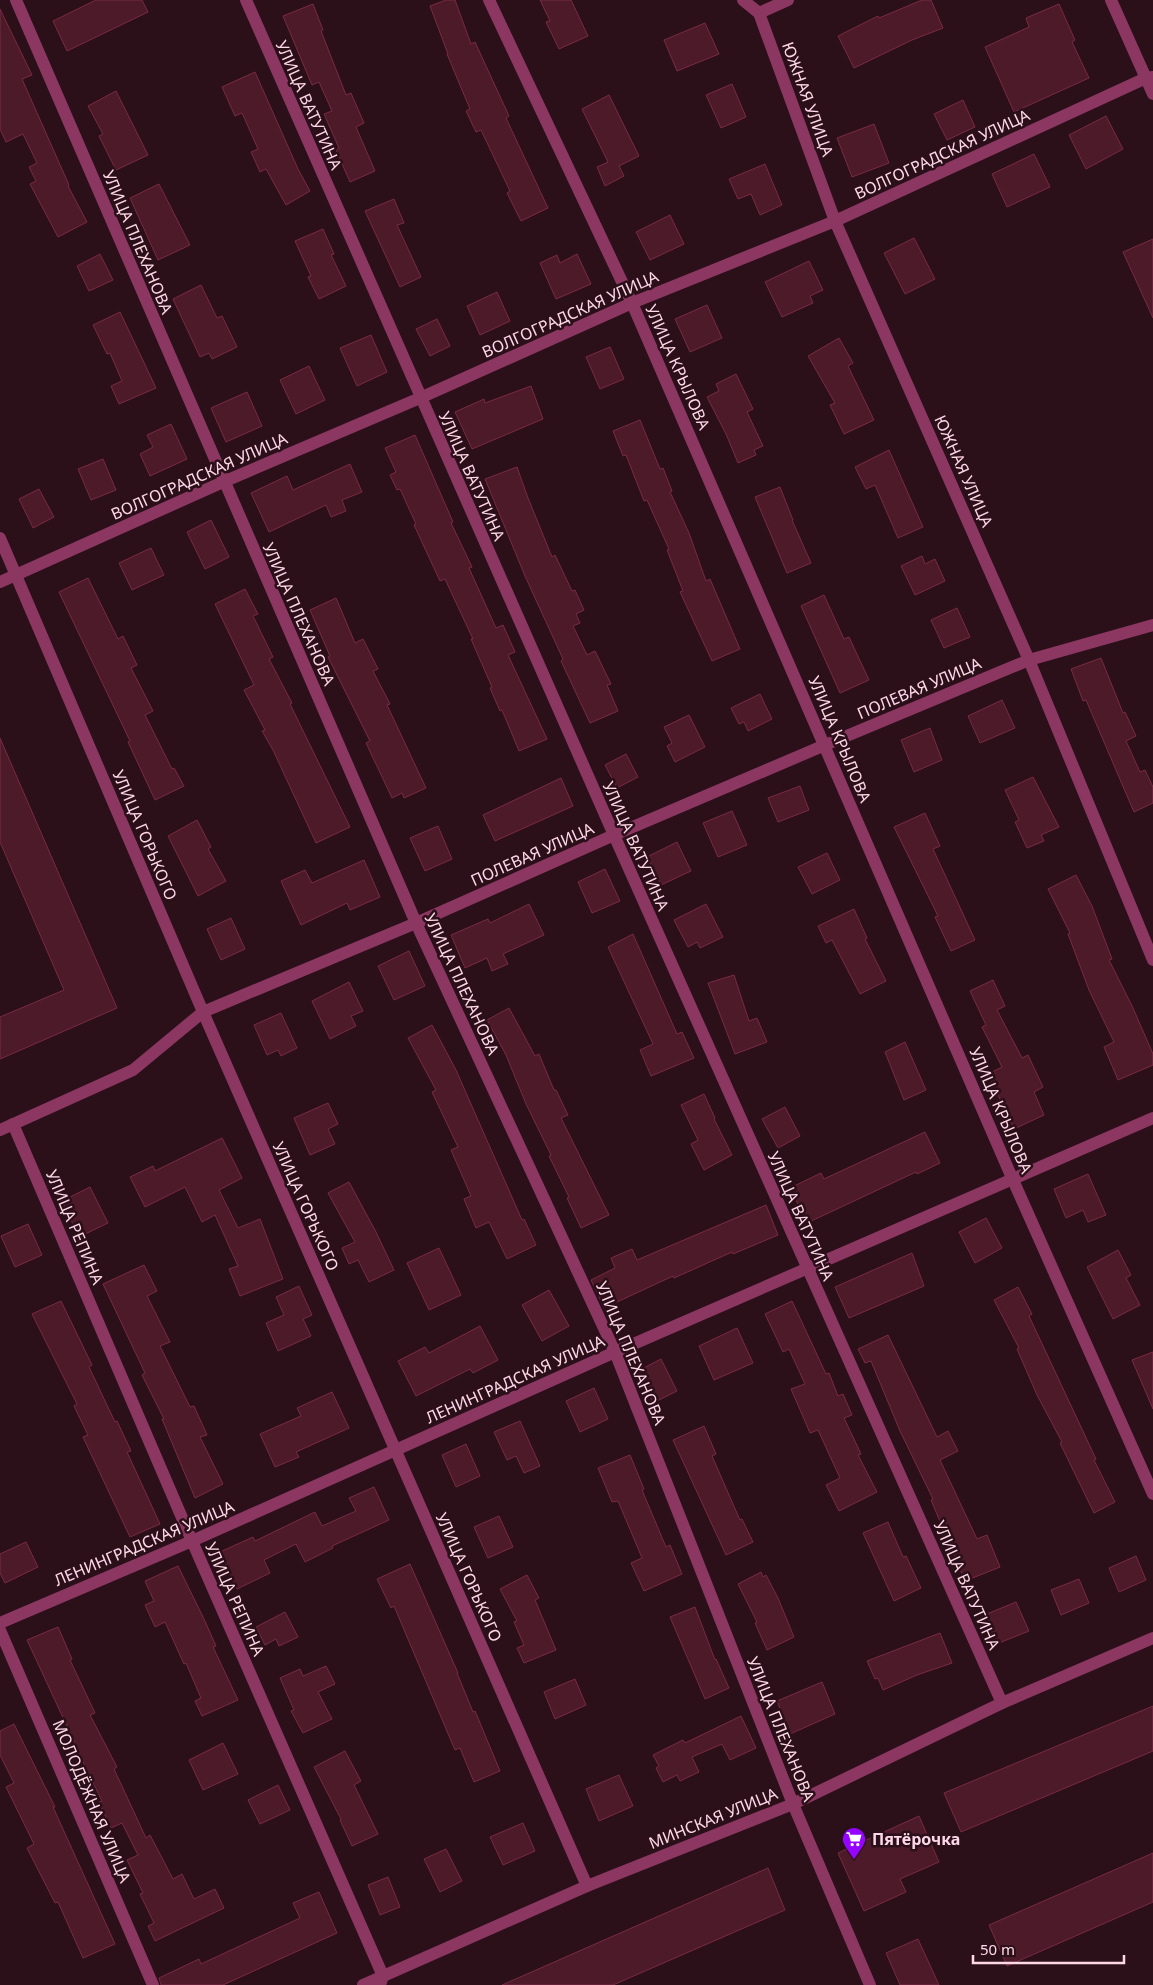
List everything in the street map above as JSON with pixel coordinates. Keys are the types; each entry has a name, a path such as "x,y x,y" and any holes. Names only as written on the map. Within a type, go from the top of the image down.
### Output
{"street":[{"name":"УЛИЦА ПЛЕХАНОВА","path":"16,0 223,482 416,923 616,1352 793,1804 870,1985"},
{"name":"УЛИЦА ВАТУТИНА","path":"246,0 806,1269 1002,1703"},
{"name":"УЛИЦА КРЫЛОВА","path":"489,0 632,302 1013,1180 1153,1494"},
{"path":"743,0 759,13 788,0"},
{"path":"1111,0 1150,78 1153,94"},
{"name":"ЮЖНАЯ УЛИЦА","path":"759,13 835,221 1029,660 1153,960"},
{"name":"ВОЛГОГРАДСКАЯ УЛИЦА","path":"0,582 223,482 420,398 632,302 835,221 1150,78"},
{"name":"УЛИЦА ГОРЬКОГО","path":"0,538 203,1012 587,1886"},
{"name":"ПОЛЕВАЯ УЛИЦА","path":"0,1130 133,1070 203,1012 416,923 614,835 825,745 1029,660 1153,625"},
{"name":"ЛЕНИНГРАДСКАЯ УЛИЦА","path":"0,1622 192,1541 616,1352 1153,1118"},
{"name":"УЛИЦА РЕПИНА","path":"13,1124 382,1981"},
{"name":"МОЛОДЁЖНАЯ УЛИЦА","path":"0,1630 153,1985"},
{"name":"МИНСКАЯ УЛИЦА","path":"363,1985 382,1981 587,1886 793,1804 1002,1703 1153,1638"}],"building":[{"path":"96,0 142,0 148,12 67,51 53,21"},
{"path":"446,0 455,0 471,44 475,42 509,116 506,118 548,208 521,221 507,193 510,191 481,130 476,132 466,111 470,109 447,54 430,6"},
{"path":"540,0 571,0 588,36 559,49 546,22 550,21"},
{"path":"922,0 931,0 943,28 912,40 854,68 838,36 878,16 879,18"},
{"path":"313,4 323,30 321,31 346,95 351,93 364,123 356,127 375,171 350,182 336,150 339,148 324,114 332,111 319,82 312,85 283,16"},
{"path":"1059,4 1075,40 1072,42 1089,78 1014,112 985,47 1029,27 1026,18"},
{"path":"0,9 32,75 22,79 68,186 87,222 58,237 30,184 36,181 29,167 37,163 23,134 6,142 0,129"},
{"path":"705,23 719,54 677,71 664,40"},
{"path":"255,72 298,169 310,191 286,205 266,169 260,172 251,152 258,149 242,113 235,116 222,87"},
{"path":"732,84 746,117 721,128 706,95"},
{"path":"116,91 148,155 116,170 99,136 103,134 88,106"},
{"path":"609,95 639,156 619,166 624,176 605,186 597,167 608,162 582,109"},
{"path":"963,100 975,127 947,140 934,114"},
{"path":"1106,116 1123,149 1086,169 1069,135"},
{"path":"874,124 889,163 852,177 837,138"},
{"path":"1034,154 1050,187 1007,207 992,174"},
{"path":"765,164 782,205 760,215 751,194 738,199 729,179"},
{"path":"159,184 190,245 158,260 130,198"},
{"path":"394,199 404,223 397,225 421,277 400,287 365,211"},
{"path":"670,215 684,244 650,260 636,232"},
{"path":"323,229 334,254 331,255 346,286 319,299 308,277 311,276 295,241"},
{"path":"914,238 935,279 905,294 884,253"},
{"path":"1153,239 1153,318 1123,252"},
{"path":"100,254 113,280 89,291 77,266"},
{"path":"577,254 591,284 556,299 540,263 557,255 560,263"},
{"path":"809,261 823,290 810,296 813,303 782,317 765,282"},
{"path":"201,285 217,318 222,316 237,347 212,359 209,353 200,357 173,299"},
{"path":"497,292 510,321 480,335 467,306"},
{"path":"707,305 722,338 690,352 675,319"},
{"path":"120,312 156,388 119,404 111,386 122,381 110,353 107,354 93,325"},
{"path":"437,319 450,346 430,356 416,329"},
{"path":"371,335 387,372 357,386 340,348"},
{"path":"839,338 853,363 848,366 874,420 844,434 830,405 835,403 808,356"},
{"path":"610,347 624,379 600,389 586,357"},
{"path":"309,366 325,400 296,414 280,380"},
{"path":"736,374 753,409 747,412 763,446 754,450 756,455 738,463 707,397 719,391 716,384"},
{"path":"531,386 543,419 472,449 455,412 484,399 485,403"},
{"path":"247,392 262,426 226,442 211,408"},
{"path":"640,420 660,469 663,468 672,491 670,492 689,533 706,581 710,579 740,649 712,661 680,592 683,591 667,550 669,549 647,500 644,501 626,455 623,456 613,431"},
{"path":"171,424 187,459 150,476 140,454 153,447 147,435"},
{"path":"415,435 453,522 451,523 472,567 469,568 496,628 503,625 515,652 508,655 547,739 519,751 502,710 500,711 490,688 492,687 471,639 473,639 445,579 440,581 414,525 416,524 400,489 397,490 390,475 396,472 385,448"},
{"path":"889,450 923,527 898,538 875,485 866,489 855,467"},
{"path":"103,459 116,490 91,500 78,469"},
{"path":"350,464 362,492 342,500 346,511 331,517 326,505 269,532 251,493 287,476 293,490"},
{"path":"517,467 552,557 555,555 572,591 575,590 584,610 576,614 580,623 573,626 587,655 595,651 611,684 607,685 618,711 590,723 561,661 563,659 525,576 485,479"},
{"path":"780,487 811,563 787,573 755,497"},
{"path":"39,489 54,517 33,528 19,499"},
{"path":"211,520 229,557 205,569 187,532"},
{"path":"151,548 164,575 132,590 119,563"},
{"path":"922,556 925,564 935,559 945,581 915,595 901,566"},
{"path":"88,578 118,639 123,636 137,665 131,668 153,711 145,715 172,769 174,768 184,786 155,800 128,742 130,741 59,592"},
{"path":"245,589 258,614 253,616 273,657 269,659 292,703 290,704 350,827 316,843 273,750 262,731 265,730 244,690 254,685 215,604"},
{"path":"824,595 844,639 849,637 869,680 840,693 801,606"},
{"path":"336,598 355,643 363,639 378,669 373,671 390,704 387,705 426,788 404,798 402,793 392,798 366,743 370,741 328,657 330,656 310,610"},
{"path":"957,608 970,637 944,648 931,620"},
{"path":"1101,658 1123,713 1125,712 1136,736 1126,741 1140,772 1145,770 1153,787 1153,803 1134,812 1086,700 1083,701 1071,669"},
{"path":"760,694 772,719 748,731 744,722 739,724 731,708"},
{"path":"1002,700 1015,728 980,743 968,716"},
{"path":"689,715 705,747 675,762 667,746 672,743 664,727"},
{"path":"930,728 942,760 914,772 901,740"},
{"path":"0,738 117,1008 0,1059 0,1017 64,990 0,842"},
{"path":"626,754 638,777 617,788 605,765"},
{"path":"1033,777 1059,827 1041,835 1044,841 1027,848 1015,822 1019,820 1005,790"},
{"path":"561,778 573,806 495,841 483,815"},
{"path":"800,786 809,810 778,822 768,798"},
{"path":"732,811 747,845 718,857 703,823"},
{"path":"925,813 940,846 933,849 975,940 951,951 935,917 938,916 894,827"},
{"path":"197,820 211,847 208,849 226,881 198,896 168,836"},
{"path":"438,826 452,859 425,871 410,838"},
{"path":"677,842 691,871 661,885 647,857"},
{"path":"827,853 840,880 812,894 798,867"},
{"path":"364,860 380,897 350,910 347,903 301,925 281,881 305,870 312,883"},
{"path":"605,869 620,901 592,913 578,882"},
{"path":"1076,875 1092,906 1112,959 1109,960 1153,1054 1153,1065 1118,1080 1104,1047 1114,1042 1089,990 1068,934 1070,933 1048,889"},
{"path":"529,904 544,935 503,954 508,964 492,971 487,958 465,968 451,935 488,919 490,923"},
{"path":"706,904 723,937 700,948 697,942 688,947 674,920"},
{"path":"854,909 867,938 865,939 886,981 860,994 832,940 826,943 818,926"},
{"path":"231,918 245,949 221,960 207,929"},
{"path":"633,934 677,1034 682,1032 694,1058 651,1076 640,1050 653,1044 608,947"},
{"path":"409,951 425,986 394,1000 378,966"},
{"path":"734,975 749,1021 757,1018 767,1042 735,1054 708,983"},
{"path":"993,980 1005,1006 997,1010 1022,1058 1028,1055 1043,1087 1034,1092 1044,1115 1014,1129 988,1074 1002,1067 982,1027 986,1025 970,991"},
{"path":"349,982 363,1011 351,1016 356,1026 330,1039 312,1001"},
{"path":"509,1008 535,1056 539,1054 554,1090 556,1090 568,1115 561,1118 609,1215 581,1228 567,1198 569,1197 549,1156 551,1155 526,1104 506,1055 487,1020"},
{"path":"281,1013 297,1048 281,1056 278,1050 267,1055 254,1025"},
{"path":"432,1025 456,1070 522,1220 524,1219 536,1245 507,1259 489,1222 476,1228 464,1199 471,1196 451,1150 458,1147 432,1092 436,1090 408,1038"},
{"path":"905,1042 926,1090 904,1100 885,1052"},
{"path":"704,1094 732,1155 704,1170 691,1144 698,1140 681,1105"},
{"path":"328,1103 338,1124 328,1129 335,1144 310,1155 294,1118"},
{"path":"785,1107 800,1136 778,1148 762,1119"},
{"path":"925,1132 940,1163 917,1174 916,1172 807,1223 790,1188 821,1173 824,1179"},
{"path":"222,1138 242,1178 219,1190 238,1228 260,1219 283,1279 240,1296 229,1269 238,1266 215,1215 202,1222 185,1187 145,1207 130,1177 153,1166 155,1171"},
{"path":"1088,1174 1106,1215 1088,1222 1083,1210 1066,1218 1054,1189"},
{"path":"349,1182 394,1270 369,1282 358,1260 349,1264 342,1248 355,1242 328,1193"},
{"path":"90,1187 108,1223 79,1237 62,1201"},
{"path":"766,1205 778,1235 733,1254 732,1252 674,1278 673,1276 604,1308 591,1280 615,1268 611,1258 632,1249 637,1260"},
{"path":"986,1218 1002,1248 975,1263 959,1232"},
{"path":"28,1224 42,1255 15,1267 1,1236"},
{"path":"439,1248 461,1295 429,1310 407,1263"},
{"path":"1118,1250 1131,1275 1126,1278 1140,1305 1113,1319 1087,1267"},
{"path":"912,1253 924,1286 849,1318 835,1287"},
{"path":"144,1265 157,1291 147,1296 170,1342 160,1346 190,1407 194,1406 207,1435 200,1437 223,1484 195,1498 162,1419 164,1419 142,1375 145,1373 103,1284"},
{"path":"299,1286 312,1315 303,1319 311,1336 278,1351 266,1323 284,1315 276,1297"},
{"path":"1018,1287 1032,1314 1029,1316 1115,1502 1094,1513 1060,1443 1062,1442 1037,1395 1017,1349 1019,1348 994,1300"},
{"path":"549,1290 569,1326 542,1341 522,1305"},
{"path":"61,1301 92,1365 89,1367 131,1451 127,1452 160,1524 130,1537 83,1437 88,1435 74,1406 77,1404 32,1314"},
{"path":"792,1301 826,1374 829,1373 838,1396 843,1394 852,1415 844,1418 861,1454 858,1455 877,1492 839,1511 826,1485 840,1478 818,1430 810,1433 791,1389 805,1384 789,1349 783,1352 765,1314"},
{"path":"480,1326 498,1360 473,1373 470,1369 416,1396 398,1361 425,1347 429,1353"},
{"path":"737,1328 753,1363 714,1380 699,1346"},
{"path":"888,1335 937,1437 948,1431 958,1451 940,1460 977,1539 987,1535 1000,1567 965,1581 931,1500 933,1499 900,1431 871,1361 865,1363 858,1349"},
{"path":"1153,1352 1153,1409 1132,1360"},
{"path":"661,1359 677,1391 653,1403 638,1371"},
{"path":"594,1388 608,1419 580,1432 566,1401"},
{"path":"332,1392 349,1428 296,1452 299,1457 275,1467 260,1434 301,1416 297,1408"},
{"path":"520,1421 540,1466 524,1473 516,1456 507,1460 494,1432"},
{"path":"704,1426 716,1454 712,1456 740,1520 742,1519 753,1542 726,1555 673,1440"},
{"path":"466,1444 480,1476 456,1487 442,1455"},
{"path":"630,1455 644,1489 642,1490 666,1547 670,1545 682,1574 644,1591 631,1563 642,1558 618,1501 612,1502 598,1468"},
{"path":"374,1487 389,1520 332,1546 333,1548 305,1562 296,1544 264,1560 270,1573 237,1589 220,1552 253,1537 255,1541 315,1512 322,1526 356,1511 349,1498"},
{"path":"499,1516 513,1547 488,1558 474,1527"},
{"path":"888,1522 903,1557 906,1556 921,1588 894,1601 863,1533"},
{"path":"26,1542 38,1567 5,1583 0,1573 0,1554"},
{"path":"1136,1556 1146,1580 1119,1592 1109,1568"},
{"path":"410,1564 500,1771 474,1782 460,1748 455,1750 394,1606 391,1608 377,1579"},
{"path":"178,1566 204,1619 216,1646 213,1647 238,1700 202,1716 195,1701 201,1698 165,1622 155,1627 145,1605 154,1601 145,1581"},
{"path":"761,1572 763,1577 766,1575 778,1598 794,1637 767,1650 755,1623 757,1622 738,1584"},
{"path":"527,1575 539,1598 535,1600 556,1650 524,1663 517,1648 524,1645 514,1622 517,1621 500,1589"},
{"path":"1079,1579 1089,1603 1061,1615 1051,1590"},
{"path":"1016,1602 1029,1631 994,1645 982,1616"},
{"path":"695,1607 715,1660 729,1688 705,1699 670,1617"},
{"path":"285,1612 298,1637 279,1646 276,1639 265,1645 256,1627"},
{"path":"58,1627 72,1659 70,1660 95,1713 90,1715 117,1767 114,1769 146,1838 150,1835 173,1879 182,1874 194,1899 215,1889 224,1908 155,1941 148,1926 154,1923 140,1894 143,1893 127,1860 138,1855 122,1823 111,1828 99,1802 102,1801 27,1640"},
{"path":"940,1633 952,1663 917,1675 883,1690 878,1678 875,1679 867,1661"},
{"path":"326,1666 335,1684 318,1692 332,1719 303,1733 291,1711 294,1710 280,1678 300,1669 303,1676"},
{"path":"575,1679 586,1705 555,1719 544,1692"},
{"path":"822,1682 835,1714 790,1734 777,1701"},
{"path":"1153,1706 1153,1751 961,1832 944,1793"},
{"path":"741,1716 756,1748 730,1760 722,1744 692,1757 699,1772 680,1781 677,1775 663,1782 656,1768 659,1766 653,1755 683,1740 685,1743"},
{"path":"14,1724 55,1807 53,1807 115,1944 83,1958 58,1902 55,1903 27,1848 34,1844 6,1787 14,1783 0,1755 0,1731"},
{"path":"223,1743 238,1774 203,1790 189,1760"},
{"path":"345,1751 361,1781 354,1785 378,1834 352,1846 341,1819 314,1767"},
{"path":"619,1775 633,1806 599,1821 586,1789"},
{"path":"278,1785 290,1810 260,1824 248,1800"},
{"path":"919,1816 939,1862 900,1879 906,1892 864,1911 838,1853"},
{"path":"523,1823 535,1851 503,1865 490,1837"},
{"path":"446,1849 462,1881 440,1892 424,1859"},
{"path":"1153,1853 1153,1902 1007,1966 989,1925"},
{"path":"768,1868 785,1910 613,1985 502,1985"},
{"path":"388,1877 400,1907 380,1915 368,1885"},
{"path":"319,1892 337,1933 223,1985 161,1985 159,1978 199,1959 201,1964 300,1918 293,1903"},
{"path":"918,1939 939,1985 900,1985 886,1953"}],"place":[{"name":"Пятёрочка","path":"854,1860"}]}
